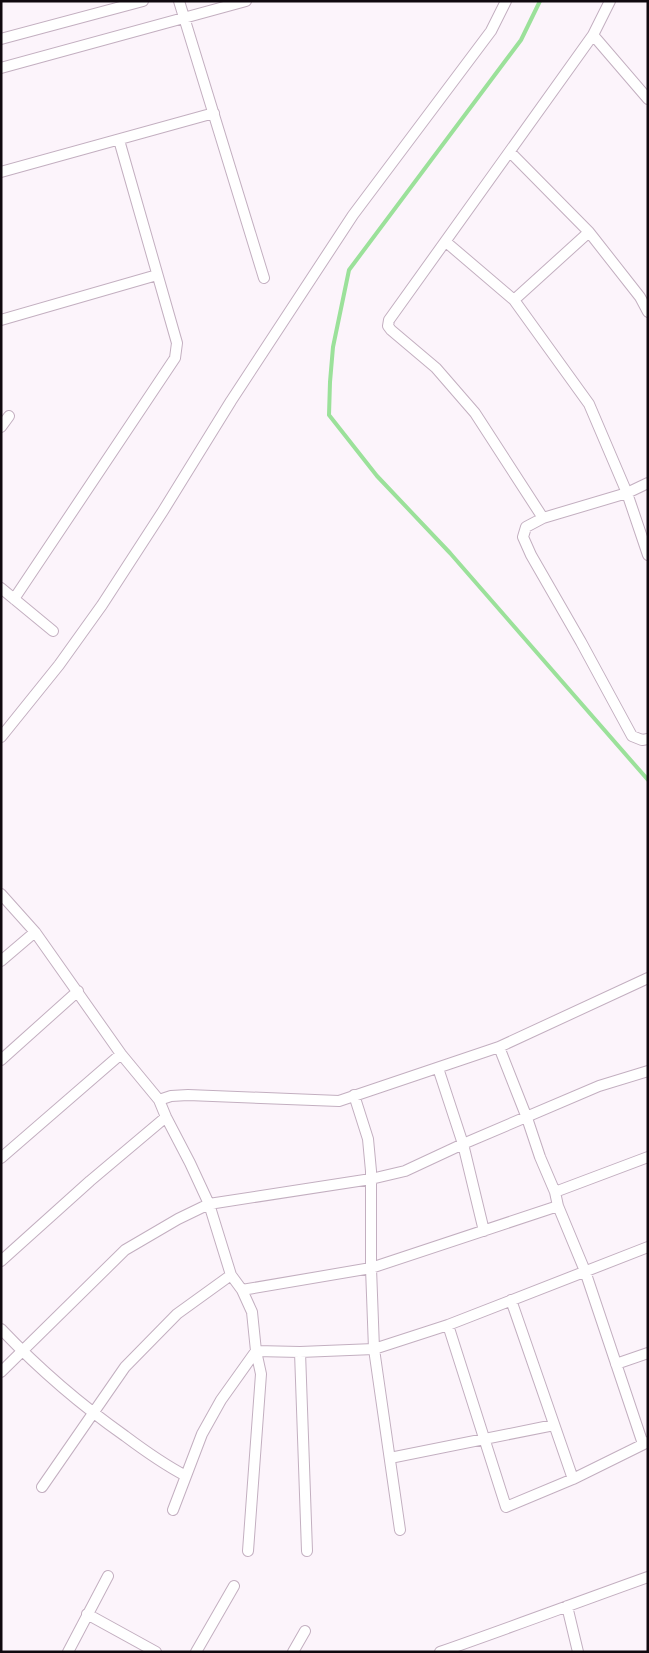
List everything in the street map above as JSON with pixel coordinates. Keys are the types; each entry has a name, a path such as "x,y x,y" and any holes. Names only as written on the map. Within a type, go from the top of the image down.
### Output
{"street":[{"path":"1,39 143,1"},
{"path":"179,1 264,278"},
{"path":"1,68 246,1"},
{"path":"1,737 59,665 102,605 163,512 231,401 353,215 491,31 506,1"},
{"path":"543,518 475,413 436,368 388,326 389,320 593,35 610,1"},
{"path":"593,35 648,99"},
{"path":"1,172 214,113"},
{"path":"14,599 176,358 177,343 119,140"},
{"path":"510,152 589,232 640,297 648,312"},
{"path":"514,300 589,232"},
{"path":"446,242 514,300 589,404 626,493 648,555"},
{"path":"1,320 157,275"},
{"path":"1,427 10,416"},
{"path":"648,483 626,493 543,518 526,527 523,531 523,537 530,555 581,642 632,736 642,740 648,739"},
{"path":"1,588 52,631"},
{"path":"1,894 35,932 121,1054 160,1100 166,1117 209,1204 231,1275 242,1290 252,1312 256,1350 261,1374 248,1551"},
{"path":"1,961 35,932"},
{"path":"160,1100 171,1096 188,1095 339,1100 499,1047 648,978"},
{"path":"1,1060 78,991"},
{"path":"448,1325 506,1507 573,1479 646,1443 616,1364 585,1271 558,1206 555,1192 499,1047"},
{"path":"1,1158 121,1054"},
{"path":"438,1068 463,1144 484,1231"},
{"path":"1,1372 125,1250 178,1219 209,1204 371,1179 405,1171 599,1086 648,1071"},
{"path":"354,1095 368,1139 371,1179 371,1268 374,1349 400,1530"},
{"path":"1,1261 90,1181 166,1117"},
{"path":"555,1192 648,1157"},
{"path":"242,1290 371,1268 558,1206"},
{"path":"256,1350 300,1352 374,1349 448,1325 648,1247"},
{"path":"42,1487 92,1412 125,1367 178,1314 231,1275"},
{"path":"511,1300 573,1479"},
{"path":"1,1329 22,1351 92,1412 166,1465 186,1476"},
{"path":"173,1510 202,1434 221,1400 256,1350"},
{"path":"300,1352 307,1551"},
{"path":"616,1364 648,1353"},
{"path":"390,1458 554,1425"},
{"path":"68,1652 108,1576"},
{"path":"440,1652 540,1618 566,1606 648,1577"},
{"path":"196,1652 234,1586"},
{"path":"566,1606 578,1652"},
{"path":"87,1614 156,1652"},
{"path":"294,1652 305,1631"}],"waterway":[{"path":"540,1 521,40 349,270 333,347 329,415 377,476 450,553 648,780"}]}
